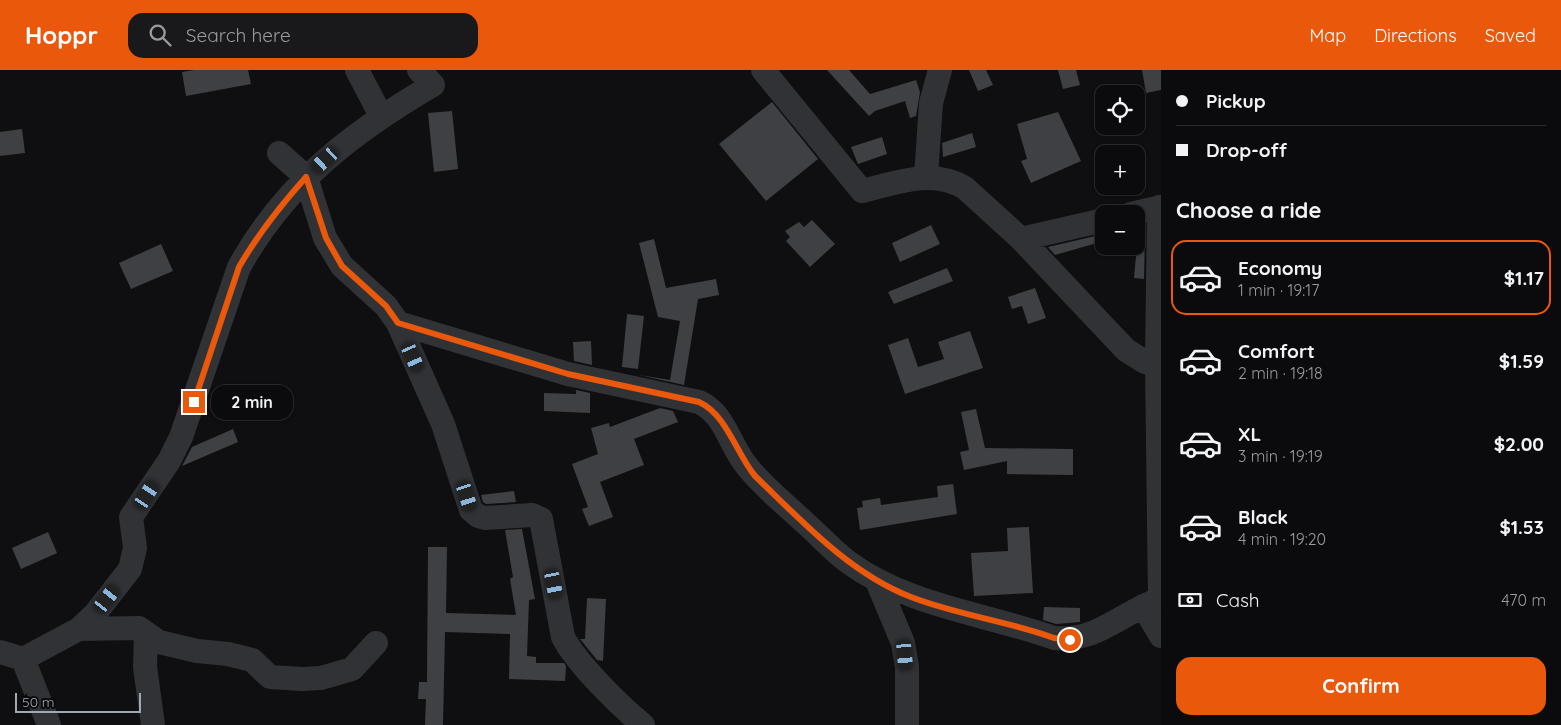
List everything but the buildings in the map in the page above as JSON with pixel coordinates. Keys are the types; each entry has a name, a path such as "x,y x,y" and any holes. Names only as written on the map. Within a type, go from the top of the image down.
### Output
{"street":[{"path":"357,70 381,116"},
{"path":"0,652 23,659 80,629 95,614 130,569 135,548 132,517 169,461 181,437 239,267 250,248 285,200 306,177 381,116 432,85 419,70"},
{"path":"762,70 862,191 926,177 943,178 965,188 1020,239 1126,350 1145,362 1157,363"},
{"path":"926,177 931,103 940,70"},
{"path":"279,152 306,177 326,238 342,266 386,306 398,323 442,424 472,510 478,516 485,518 532,515 541,519 564,637 616,714 643,725"},
{"path":"1145,211 1160,207 1155,601 1161,636"},
{"path":"1020,239 1095,222"},
{"path":"398,323 568,374 699,402 710,408 719,418 744,463 755,476 847,561 877,581 912,597 1054,638 1070,640 1091,635 1155,601"},
{"path":"877,581 904,643 907,725"},
{"path":"80,629 139,628 159,642 196,651 228,654 252,660 270,677 302,679 321,678 352,669 376,643"},
{"path":"146,633 145,667 153,725"},
{"path":"23,659 49,725"}],"route":[{"path":"194,402 239,267 250,248 285,200 306,177 326,238 342,266 386,306 398,323 568,374 699,402 710,408 719,418 744,463 755,476 847,561 877,581 912,597 1054,638 1070,640"}]}
